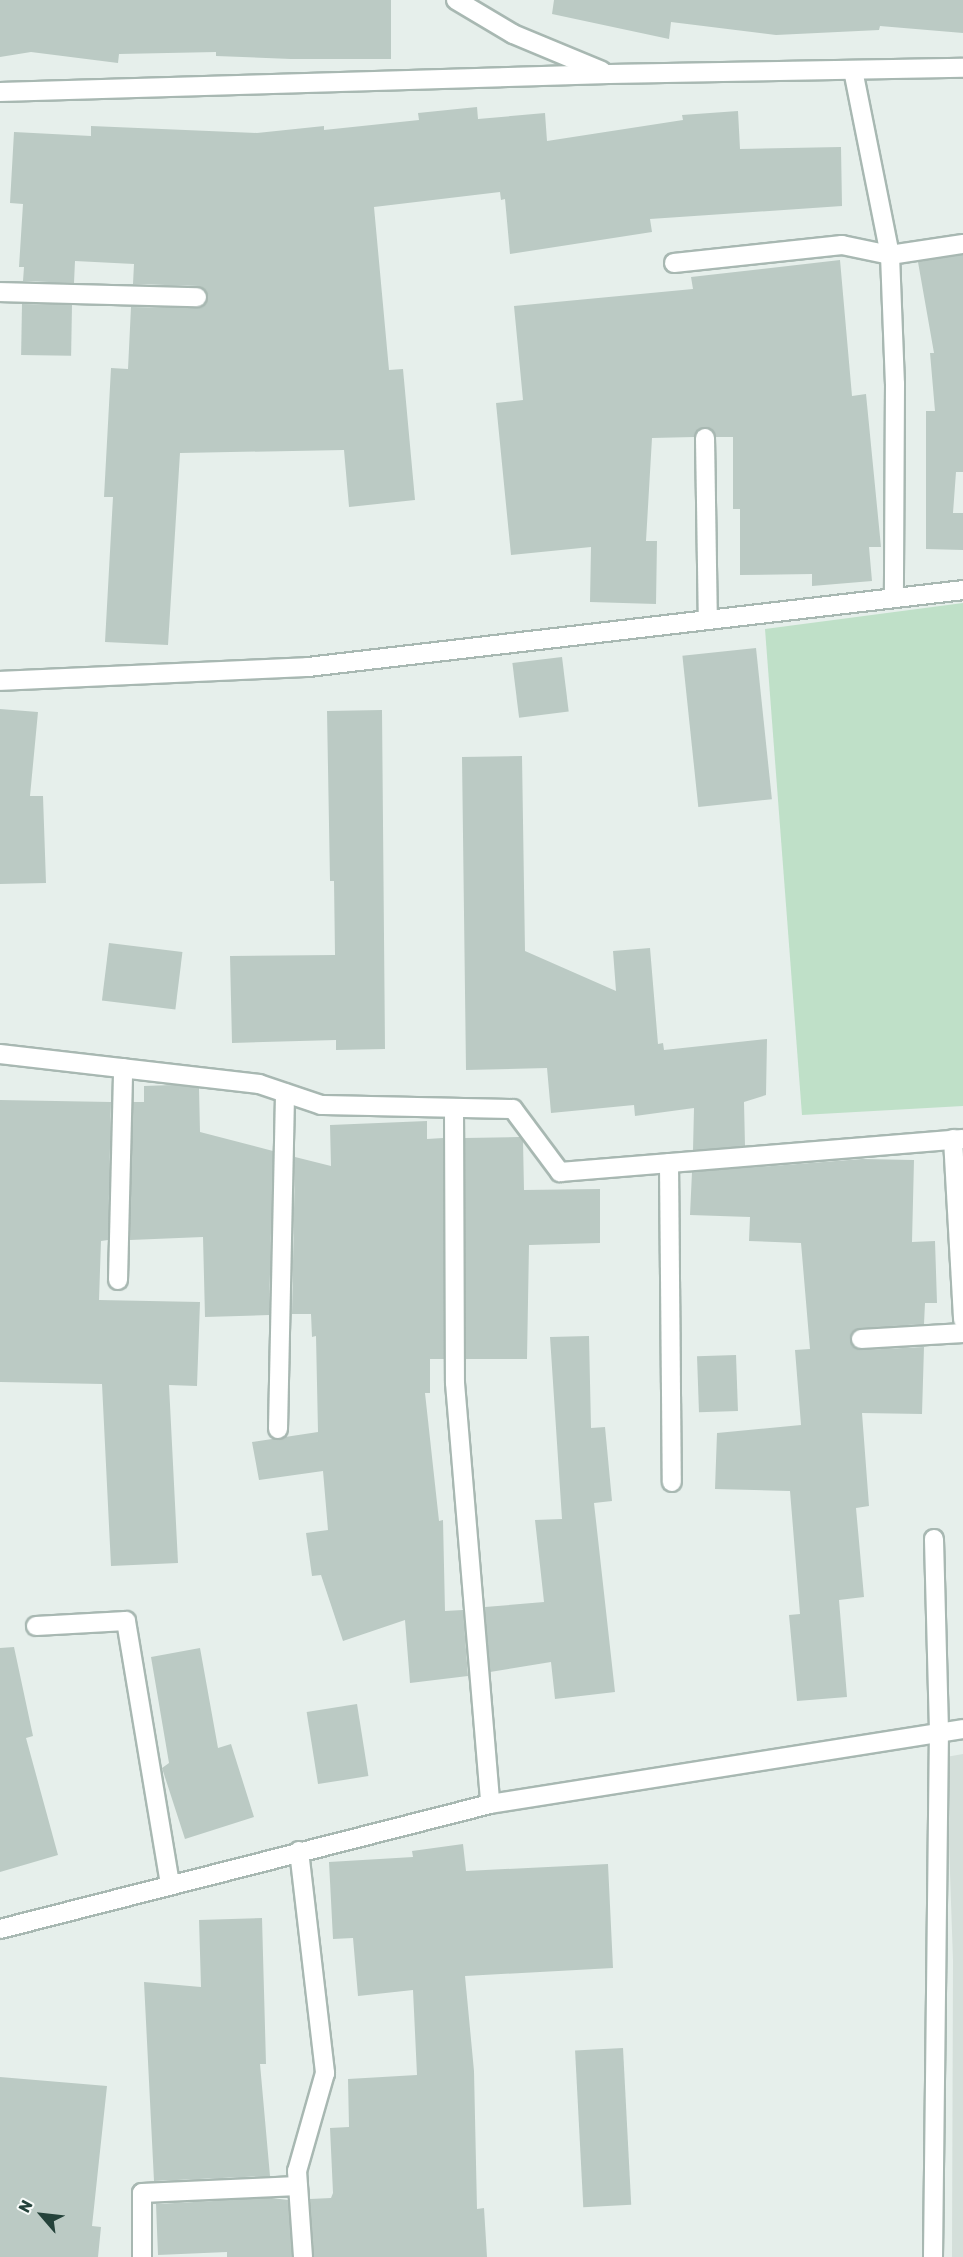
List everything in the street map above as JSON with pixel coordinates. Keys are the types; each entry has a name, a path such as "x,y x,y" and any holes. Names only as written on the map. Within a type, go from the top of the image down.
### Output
{"street":[{"path":"456,0 513,34 609,74"},
{"path":"0,92 609,74 963,68"},
{"path":"853,70 890,255 895,384 894,598"},
{"path":"674,263 842,245 890,255 963,244"},
{"path":"0,292 197,297"},
{"path":"705,438 708,620"},
{"path":"0,681 308,667 963,590"},
{"path":"0,1054 259,1084 321,1105 513,1109 560,1172 958,1139 963,1320"},
{"path":"118,1280 123,1068"},
{"path":"278,1430 285,1093"},
{"path":"454,1108 455,1383 489,1804"},
{"path":"669,1163 672,1482"},
{"path":"861,1339 963,1333"},
{"path":"933,2257 939,1731 934,1539"},
{"path":"36,1626 126,1621 170,1883"},
{"path":"0,1929 170,1883 489,1804 963,1729"},
{"path":"299,1851 325,2073 297,2171 303,2257"},
{"path":"142,2257 142,2193 298,2186"}],"shaded area":[{"path":"963,1754 963,2257 952,2257 953,1960 946,1757"}],"green space":[{"path":"963,603 963,1106 802,1115 765,629"}],"building":[{"path":"0,0 391,0 391,59 216,56 216,52 119,54 118,63 31,52 0,57"},
{"path":"554,0 963,0 963,33 880,26 879,30 776,35 671,22 669,39 552,14"},
{"path":"477,107 478,119 545,113 547,141 683,120 682,115 738,111 740,149 841,147 842,206 650,219 652,232 510,254 505,199 501,200 500,192 374,207 389,370 403,369 415,500 349,507 344,450 180,453 168,645 105,642 113,497 104,497 111,368 128,369 131,307 197,308 206,303 208,297 198,286 133,284 134,264 75,261 74,283 23,281 24,267 19,267 23,204 10,203 14,132 91,136 91,126 257,133 324,126 324,130 419,120 418,113"},
{"path":"963,255 963,472 956,472 953,513 963,513 963,550 926,549 926,411 935,411 930,353 934,353 918,262"},
{"path":"840,260 852,396 866,394 881,547 869,547 872,581 812,586 812,574 740,575 740,509 733,509 733,437 716,437 705,427 699,429 694,437 652,438 646,541 657,541 656,604 590,602 591,547 511,555 496,403 523,400 514,306 693,289 691,277"},
{"path":"22,304 72,305 71,356 21,355"},
{"path":"756,648 772,799 698,807 682,656"},
{"path":"562,657 569,712 519,718 512,663"},
{"path":"0,709 38,712 30,796 43,796 46,883 0,884"},
{"path":"382,710 385,1049 336,1050 336,1040 232,1043 230,956 335,955 334,881 330,881 327,711"},
{"path":"522,756 525,951 616,991 613,951 650,948 658,1044 663,1043 664,1050 767,1039 766,1095 744,1102 745,1146 693,1150 694,1108 635,1116 634,1105 551,1113 547,1068 466,1070 462,757"},
{"path":"109,943 182,952 175,1010 102,1001"},
{"path":"172,1085 199,1088 200,1132 273,1151 269,1315 205,1317 203,1237 130,1240 133,1102 144,1102 144,1086"},
{"path":"0,1100 111,1102 108,1240 101,1241 99,1300 200,1302 197,1386 169,1385 178,1563 111,1566 102,1384 0,1382"},
{"path":"427,1121 427,1139 443,1138 444,1359 430,1359 430,1393 425,1393 439,1521 443,1520 445,1611 463,1610 468,1676 410,1683 405,1620 343,1641 321,1575 312,1576 306,1533 328,1530 323,1471 259,1480 252,1442 318,1432 316,1336 312,1337 311,1314 292,1314 295,1157 331,1166 330,1125"},
{"path":"520,1137 523,1141 524,1190 600,1189 600,1243 529,1245 527,1359 466,1359 465,1138"},
{"path":"862,1159 914,1160 912,1242 935,1241 937,1303 925,1303 924,1324 860,1328 851,1335 852,1346 861,1350 924,1347 922,1414 862,1413 869,1506 856,1508 864,1597 839,1600 847,1697 797,1701 789,1615 800,1614 790,1491 715,1489 717,1433 801,1425 795,1350 810,1349 801,1243 749,1241 750,1217 690,1215 692,1172"},
{"path":"589,1336 591,1428 605,1427 612,1501 594,1503 615,1692 555,1699 551,1662 490,1672 485,1607 544,1602 535,1520 562,1519 550,1337"},
{"path":"736,1355 738,1411 699,1412 697,1356"},
{"path":"14,1647 33,1736 26,1738 58,1855 0,1872 0,1648"},
{"path":"200,1648 218,1748 231,1744 254,1817 185,1839 162,1768 169,1763 151,1657"},
{"path":"357,1704 368,1776 318,1784 307,1712"},
{"path":"463,1844 466,1871 608,1864 613,1968 465,1976 474,2071 477,2209 484,2208 487,2257 314,2257 310,2199 331,2198 333,2193 330,2128 349,2127 348,2079 417,2075 413,1990 358,1996 353,1938 333,1939 329,1862 413,1857 412,1851"},
{"path":"262,1918 266,2064 260,2064 270,2176 154,2181 144,1982 201,1987 199,1920"},
{"path":"623,2048 631,2205 583,2207 575,2051"},
{"path":"0,2077 107,2086 92,2226 101,2227 98,2257 0,2257"},
{"path":"272,2198 288,2200 292,2257 227,2257 227,2252 158,2255 156,2204"}]}
